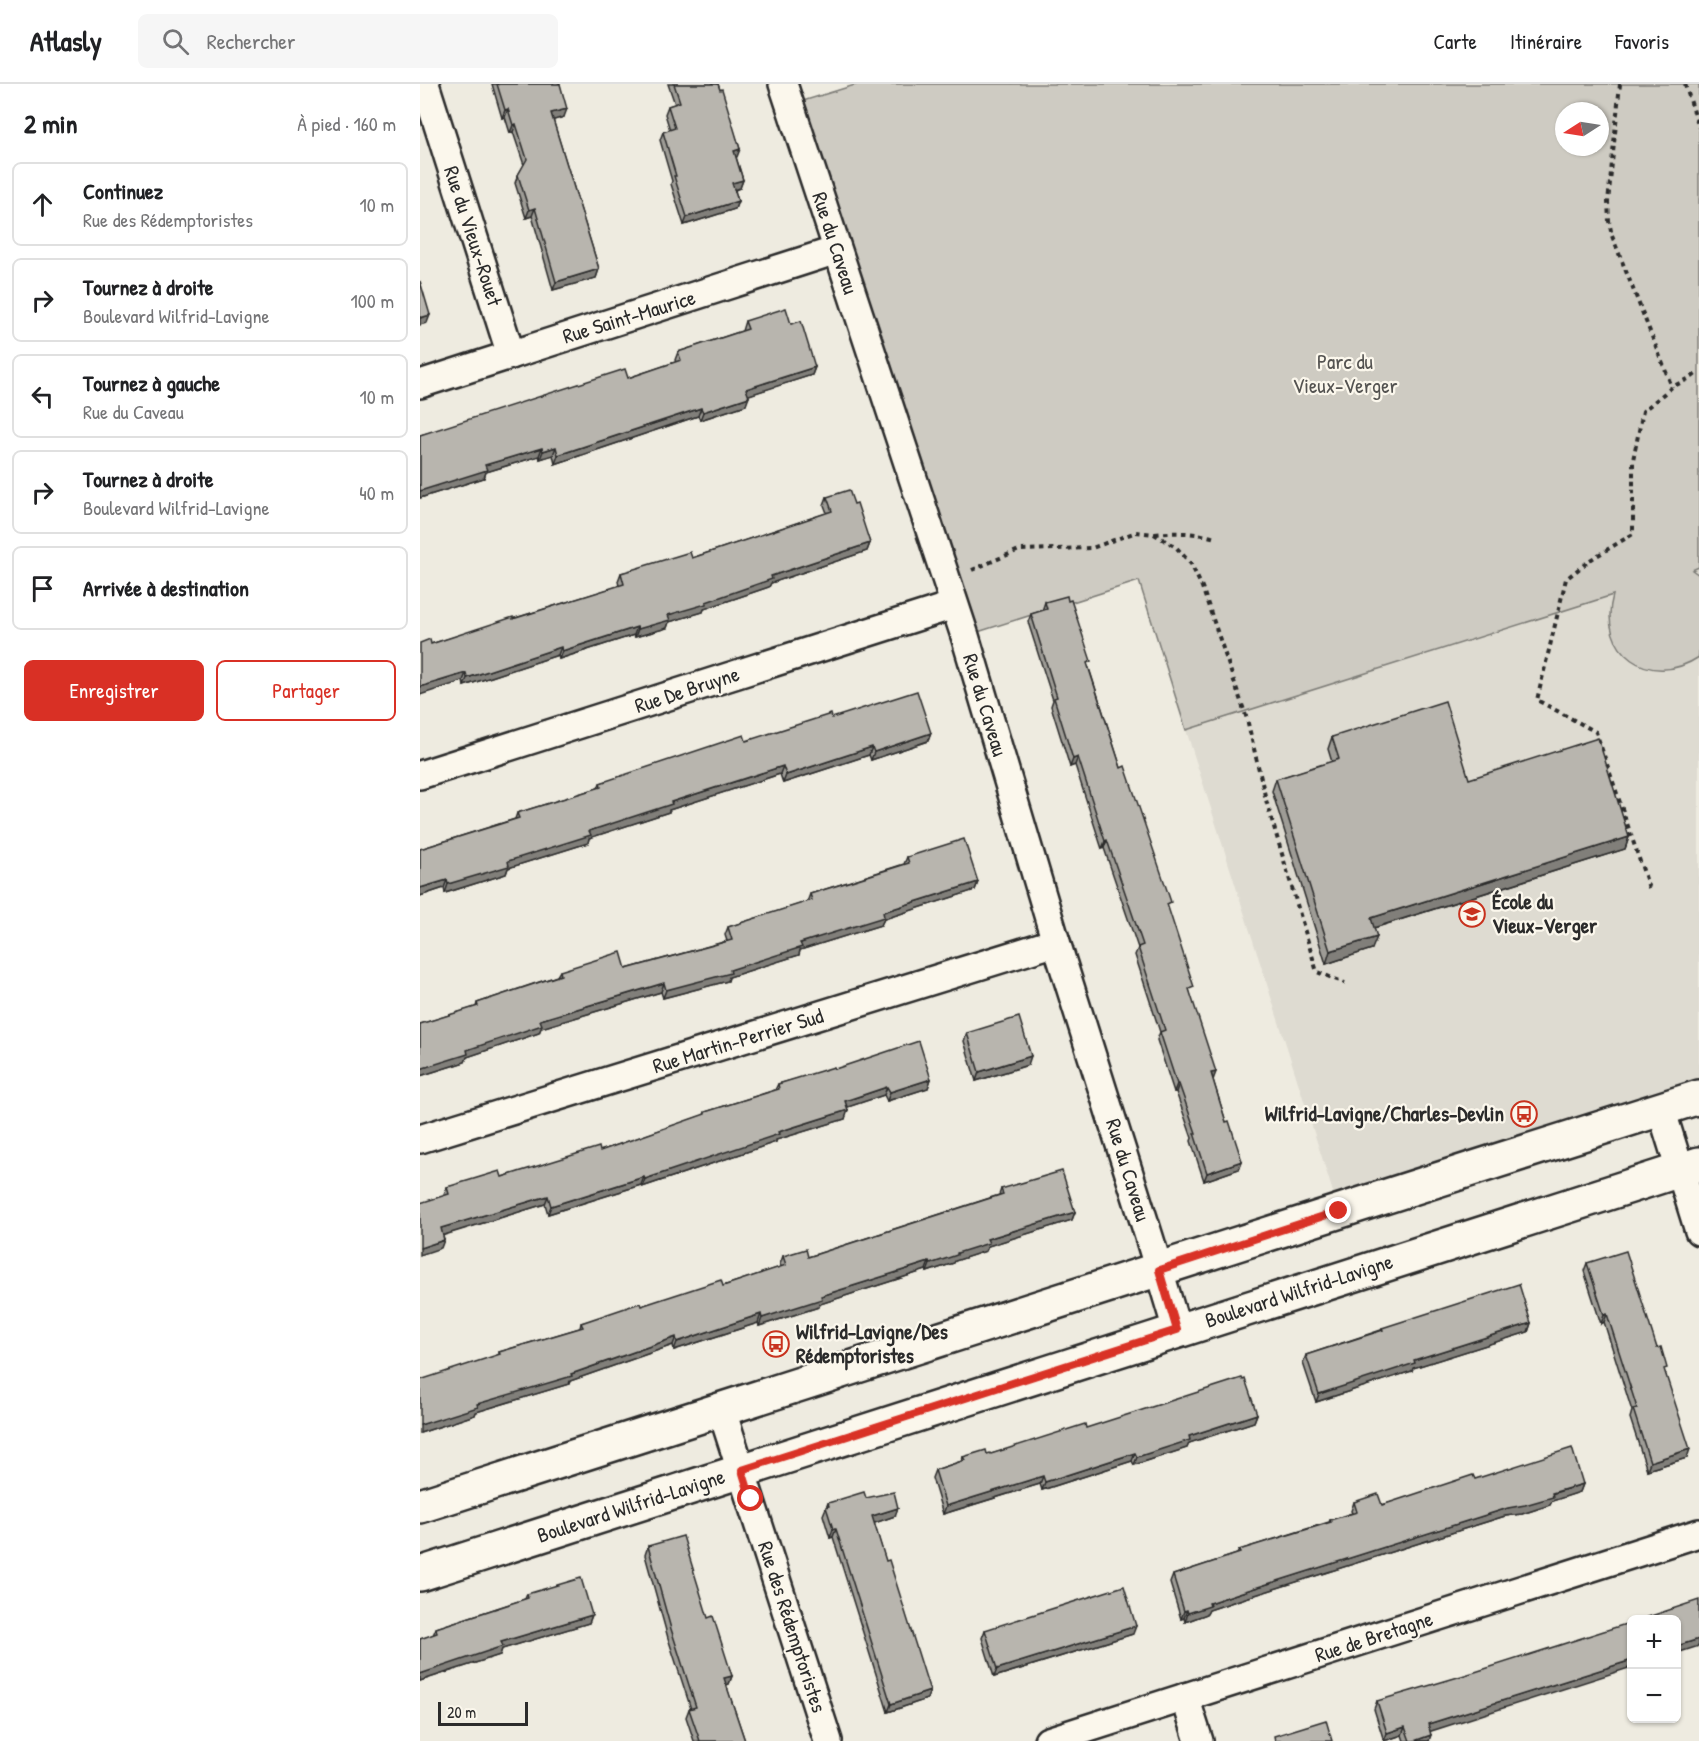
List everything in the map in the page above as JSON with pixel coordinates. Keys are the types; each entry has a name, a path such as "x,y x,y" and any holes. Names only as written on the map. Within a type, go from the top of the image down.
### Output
{"main road":[{"path":"420,1506 1699,1097"},
{"name":"Boulevard Wilfrid-Lavigne","path":"420,1574 1689,1166"}],"street":[{"name":"Rue du Vieux-Rouet","path":"425,84 511,354"},
{"name":"Rue du Caveau","path":"783,84 954,605 1177,1330"},
{"name":"Rue Saint-Maurice","path":"420,384 837,250"},
{"name":"Rue De Bruyne","path":"420,776 954,605"},
{"name":"Rue Martin-Perrier Sud","path":"420,1139 1056,942"},
{"path":"1661,1109 1689,1166 1699,1231"},
{"name":"Rue des Rédemptoristes","path":"722,1411 828,1741"},
{"name":"Rue de Bretagne","path":"1048,1741 1699,1533"},
{"path":"1185,1697 1199,1741"}],"path":[{"path":"1620,84 1608,202 1609,221 1612,236 1672,387"},
{"path":"1685,84 1699,128"},
{"path":"1649,888 1596,732 1537,700 1566,579 1590,560 1633,534 1633,460 1643,411 1672,387 1699,372"},
{"path":"965,573 1019,550 1092,548 1136,532 1154,534 1179,532 1215,538"},
{"path":"1154,534 1176,547 1191,564 1203,587 1247,719 1266,800 1317,972 1345,983"}],"shaded area":[{"name":"École du Vieux-Verger","path":"1699,567 1699,1097 1339,1211 1186,730"}],"green space":[{"name":"Parc du Vieux-Verger","path":"858,84 1699,84 1699,567 1692,570 1699,575 1699,657 1680,666 1662,669 1646,667 1631,660 1620,648 1613,633 1610,615 1613,595 1186,730 1139,581 965,636 790,105"}],"building":[{"path":"497,84 560,84 567,109 551,113 599,269 556,282 535,208 529,210 518,175 527,159 516,124 513,125 508,109 505,110"},
{"path":"674,84 718,84 720,90 722,89 740,149 734,151 743,180 732,183 738,201 687,217 663,132 675,128 668,106 680,102"},
{"path":"420,281 430,315 420,318"},
{"path":"786,308 791,324 801,321 815,367 746,389 749,397 703,412 701,408 558,455 556,447 543,451 542,448 485,465 487,470 420,491 420,435 625,369 628,378 681,360 678,352 748,329 745,321"},
{"path":"849,490 854,504 857,503 870,543 771,576 772,579 706,602 706,604 668,615 670,620 638,629 637,627 562,651 561,647 467,678 466,673 420,687 420,643 430,639 431,644 624,584 621,573 690,552 692,558 832,511 827,497"},
{"path":"1067,596 1068,601 1071,600 1091,661 1087,663 1121,768 1125,766 1171,902 1167,904 1194,987 1189,989 1216,1072 1211,1073 1226,1122 1229,1121 1242,1161 1207,1173 1194,1133 1196,1133 1160,1032 1165,1030 1138,947 1143,945 1107,840 1105,841 1078,757 1073,759 1054,698 1057,697 1031,614 1047,609 1045,602"},
{"path":"917,691 931,733 874,752 872,747 786,775 783,766 589,831 591,835 508,861 509,866 448,884 447,880 420,888 420,849 519,818 517,813 601,787 600,783 744,735 746,741 831,714 832,718"},
{"path":"1445,701 1469,779 1598,738 1629,837 1371,918 1377,937 1330,951 1276,779 1339,759 1332,737"},
{"path":"964,839 978,882 883,912 884,917 800,943 802,947 730,970 731,973 666,990 664,983 540,1020 542,1025 467,1050 468,1054 420,1069 420,1024 478,1006 477,1003 561,975 560,971 621,952 626,969 732,940 728,927 812,900 810,894 909,863 907,857"},
{"path":"1019,1017 1031,1056 979,1072 967,1033"},
{"path":"919,1041 931,1079 890,1092 887,1087 845,1101 848,1110 645,1179 644,1177 551,1206 548,1196 441,1228 444,1240 420,1248 420,1203 449,1194 447,1187 500,1171 502,1177 599,1147 600,1151 705,1114 705,1112 779,1089 778,1084 834,1067 835,1069"},
{"path":"1062,1171 1075,1212 987,1239 989,1243 930,1264 929,1262 821,1296 822,1299 762,1318 761,1314 677,1342 676,1337 571,1374 572,1376 477,1404 478,1407 420,1425 420,1380 500,1354 499,1352 583,1327 581,1323 640,1303 641,1306 721,1280 723,1286 786,1265 783,1256 806,1249 808,1257 1003,1194 1001,1189"},
{"path":"1626,1251 1657,1348 1661,1347 1667,1368 1664,1369 1690,1449 1650,1462 1633,1409 1637,1408 1607,1314 1604,1315 1587,1263"},
{"path":"1519,1284 1531,1323 1414,1360 1415,1363 1319,1394 1306,1355"},
{"path":"1242,1378 1245,1379 1257,1414 1189,1436 1190,1440 1137,1457 1135,1453 1045,1482 1043,1476 946,1506 935,1470 965,1460 963,1457 986,1450 987,1454 991,1454 1085,1424 1086,1428"},
{"path":"1572,1448 1583,1484 1552,1493 1553,1497 1508,1508 1239,1593 1188,1613 1187,1610 1184,1611 1173,1575 1240,1553 1239,1550 1357,1512 1354,1502 1378,1494 1382,1505 1473,1475 1475,1479"},
{"path":"864,1492 866,1498 894,1492 898,1508 872,1516 886,1561 889,1560 930,1691 891,1704 836,1529 833,1529 826,1507 829,1506 828,1503"},
{"path":"683,1536 708,1618 713,1616 732,1676 724,1678 745,1741 700,1741 689,1709 696,1707 648,1546"},
{"path":"581,1578 592,1615 501,1642 503,1646 420,1674 420,1639 437,1633 436,1628 528,1598 527,1594"},
{"path":"1124,1586 1136,1626 997,1669 985,1630"},
{"path":"1699,1600 1699,1639 1681,1645 1681,1615 1654,1615"},
{"path":"1627,1624 1627,1662 1428,1724 1431,1735 1414,1741 1410,1741 1405,1727 1387,1733 1377,1701"},
{"path":"1326,1720 1332,1741 1275,1741 1274,1736"}],"place":[{"name":"École du Vieux-Verger","path":"1472,914"},
{"name":"Wilfrid-Lavigne/Charles-Devlin","path":"1524,1114"},
{"name":"Wilfrid-Lavigne/Des Rédemptoristes","path":"776,1344"}],"route":[{"path":"751,1499 742,1470 1177,1330 1159,1270 1339,1211"}]}
